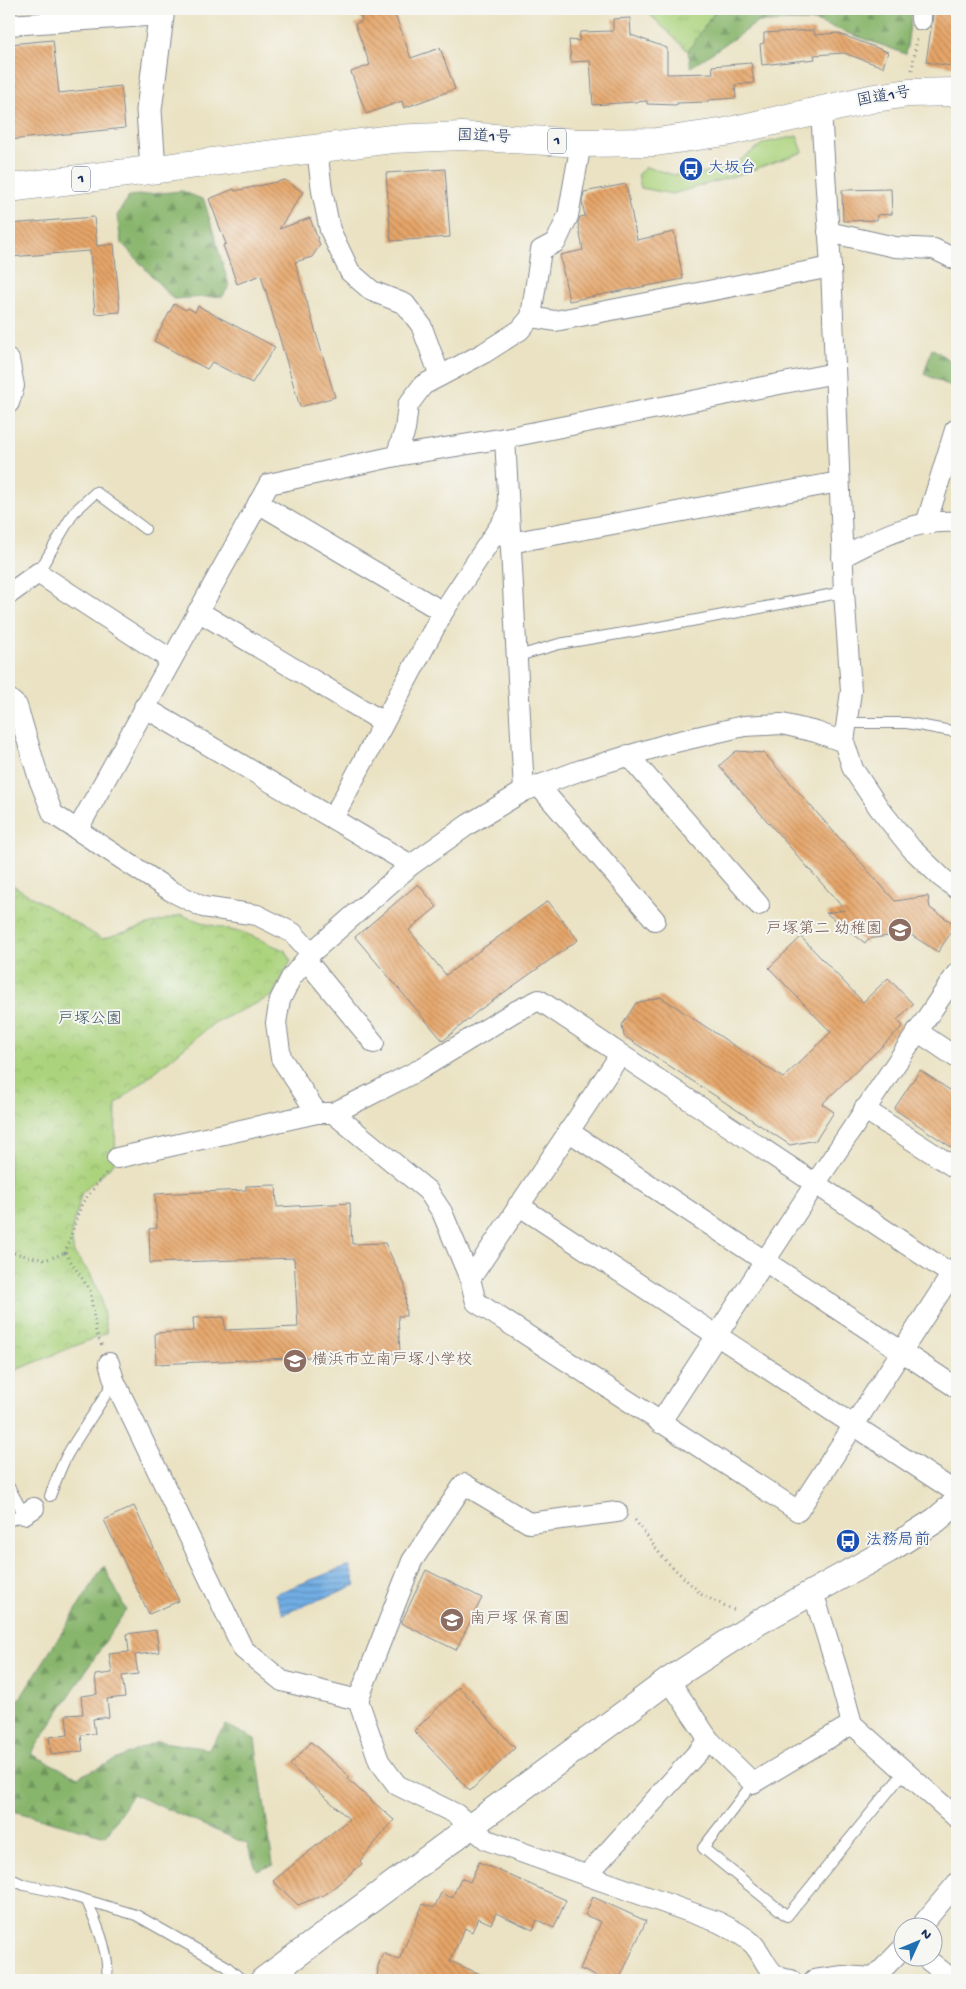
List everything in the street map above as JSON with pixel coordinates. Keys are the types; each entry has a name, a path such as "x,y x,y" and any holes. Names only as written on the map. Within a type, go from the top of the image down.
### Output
{"highway":[{"name":"国道1号","path":"9,188 392,139 462,136 581,143 656,142 726,132 876,98 909,93 957,92"}],"street":[{"path":"9,25 162,12 148,110 150,146 154,168"},
{"path":"822,111 831,267 842,557 851,691 845,733 853,769 879,808 911,848 942,878 957,889"},
{"path":"396,456 404,430 408,405 423,385 484,353 520,330 531,317 541,250 556,242 568,216 581,143"},
{"path":"317,148 322,191 330,230 350,272 372,291 405,304 421,325 440,376"},
{"path":"828,232 895,247 934,249 957,260"},
{"path":"531,317 555,321 831,267"},
{"path":"9,360 14,386 9,402"},
{"path":"78,829 170,659 269,484 396,456 505,438 835,374"},
{"path":"926,524 955,430 957,430"},
{"path":"505,438 515,657 531,788 655,920"},
{"path":"510,543 839,482"},
{"path":"258,503 443,612"},
{"path":"333,818 443,612 509,512"},
{"path":"842,557 890,532 940,520 957,522"},
{"path":"9,594 38,573 170,659"},
{"path":"198,611 384,722"},
{"path":"9,699 17,706 39,779 53,814 132,867 203,907 257,915 293,933 374,1043"},
{"path":"144,707 411,865"},
{"path":"118,1158 325,1113 419,1070 514,1012 540,1000 815,1184 955,1273 901,1351 798,1511 660,1424 476,1302 470,1279 442,1212 428,1191 325,1113 281,1058 276,1023 280,1000 291,978 309,957 411,865 469,824 531,788 628,755 744,726 782,724 816,732 845,733"},
{"path":"628,755 760,905"},
{"path":"660,1424 864,1109 957,973"},
{"path":"917,1031 957,1058"},
{"path":"470,1279 620,1055"},
{"path":"864,1109 957,1169"},
{"path":"568,1131 957,1388"},
{"path":"518,1205 957,1493"},
{"path":"112,1371 243,1650 282,1681 358,1700"},
{"path":"618,1512 530,1523 464,1484 412,1561 358,1700 379,1761 398,1785 456,1814 487,1840 718,1922 732,1929 753,1944 769,1970 781,1979 791,1980"},
{"path":"262,1980 669,1680 759,1622 889,1550 936,1520 957,1502"},
{"path":"813,1592 838,1669 852,1724 957,1818"},
{"path":"669,1680 709,1740 753,1783 852,1724"},
{"path":"587,1876 709,1740"},
{"path":"929,1916 957,1883"},
{"path":"814,1980 843,1976 874,1979 894,1958"},
{"path":"936,1966 953,1980"}],"lane":[{"path":"38,573 74,512 96,492 145,529"},
{"path":"515,657 559,644 844,592"},
{"path":"845,733 908,723 957,732"},
{"path":"9,1487 29,1510 102,1404 112,1371"},
{"path":"753,1783 703,1848 787,1916 905,1771"},
{"path":"9,1878 24,1885 62,1893 136,1915 226,1966 242,1980"},
{"path":"87,1901 100,1932 108,1970 108,1980"}],"path":[{"path":"65,1254 82,1203 118,1158"},
{"path":"9,1252 45,1260 65,1254"},
{"path":"65,1254 90,1290 96,1332 112,1371"},
{"path":"618,1512 631,1515 663,1558 702,1595 759,1622"}],"green space":[{"path":"644,9 717,9 688,51"},
{"path":"717,9 912,9 906,54 815,21 758,22 691,67 688,51"},
{"path":"797,136 803,152 738,175 672,194 641,188 638,174 646,167 674,175 696,174 729,168 764,143"},
{"path":"182,191 204,200 229,286 223,296 173,299 121,242 117,216 129,196"},
{"path":"932,348 957,366 957,389 924,374"},
{"name":"戸塚公園","path":"9,883 102,939 181,915 247,934 286,951 291,961 272,996 214,1023 116,1104 115,1162 81,1194 71,1235 74,1253 91,1275 100,1296 107,1333 9,1373"},
{"path":"104,1566 126,1610 31,1754 78,1777 157,1741 208,1749 226,1725 255,1739 273,1865 257,1871 247,1844 132,1794 106,1836 9,1810 9,1704 21,1697"}],"water":[{"path":"349,1565 356,1585 283,1614 275,1594"}],"building":[{"path":"358,9 393,9 411,58 440,48 455,89 404,108 402,101 366,114 351,72 370,65 355,24 362,21"},
{"path":"934,9 957,9 957,67 926,62"},
{"path":"630,18 631,35 667,48 667,74 713,73 712,66 751,63 754,83 735,85 736,98 708,100 708,102 677,103 677,105 647,104 647,101 593,105 590,61 571,62 569,40 579,41 580,32 613,31 613,19"},
{"path":"814,30 815,35 837,33 888,52 883,67 844,53 814,55 815,59 762,65 760,44 764,43 764,33"},
{"path":"53,40 59,93 121,86 125,128 9,140 9,99 14,99 9,44"},
{"path":"445,169 450,237 391,241 386,173"},
{"path":"285,180 303,192 279,229 310,218 320,245 312,257 295,262 335,397 300,407 261,275 237,284 223,245 226,244 209,199 234,189 235,191"},
{"path":"626,184 637,240 674,232 683,279 569,301 560,255 583,250 578,223 580,217 585,216 582,202 584,192"},
{"path":"891,189 892,214 877,215 877,220 843,221 842,190"},
{"path":"94,217 97,246 114,244 120,312 95,314 90,251 9,257 9,224"},
{"path":"174,304 195,312 198,306 275,347 252,383 212,362 207,369 154,341"},
{"path":"736,751 764,753 895,901 928,896 930,908 956,925 938,952 908,933 868,939 865,943 826,913 845,910 719,766"},
{"path":"418,884 437,907 409,930 446,975 548,901 578,940 478,1011 443,1041 355,937"},
{"path":"801,937 863,1002 888,978 913,1004 897,1020 903,1026 822,1104 834,1112 816,1140 790,1145 624,1036 622,1025 636,1003 661,997 783,1078 831,1032 769,968"},
{"path":"920,1070 957,1095 957,1151 894,1109"},
{"path":"276,1185 277,1207 350,1203 352,1244 385,1243 405,1285 406,1316 398,1316 400,1353 156,1364 155,1333 194,1331 193,1318 224,1317 225,1330 298,1327 294,1258 150,1263 149,1229 157,1228 155,1194 246,1190 246,1186"},
{"path":"134,1506 179,1601 149,1614 104,1520"},
{"path":"426,1570 482,1598 456,1650 401,1623"},
{"path":"156,1630 159,1652 135,1655 138,1674 122,1676 125,1697 107,1699 109,1717 93,1719 95,1734 81,1735 83,1751 51,1755 49,1737 68,1735 66,1715 83,1714 81,1696 97,1694 95,1675 112,1673 109,1654 129,1652 127,1634"},
{"path":"459,1687 515,1748 470,1791 414,1731"},
{"path":"311,1742 349,1776 347,1779 394,1820 360,1861 362,1864 326,1894 298,1905 273,1881 349,1819 290,1765"},
{"path":"479,1862 566,1900 554,1928 537,1920 533,1930 496,1913 491,1924 478,1918 472,1932 465,1928 450,1961 494,1980 377,1980 378,1966 383,1953 399,1960 423,1904 434,1908 441,1893 452,1898 461,1878 470,1882"},
{"path":"593,1897 646,1921 619,1980 604,1980 580,1969 601,1922 585,1915"}],"place":[{"name":"大坂台","path":"691,169"},
{"name":"戸塚第二 幼稚園","path":"900,930"},
{"name":"横浜市立南戸塚小学校","path":"295,1361"},
{"name":"法務局前","path":"848,1541"},
{"name":"南戸塚 保育園","path":"452,1620"}]}
